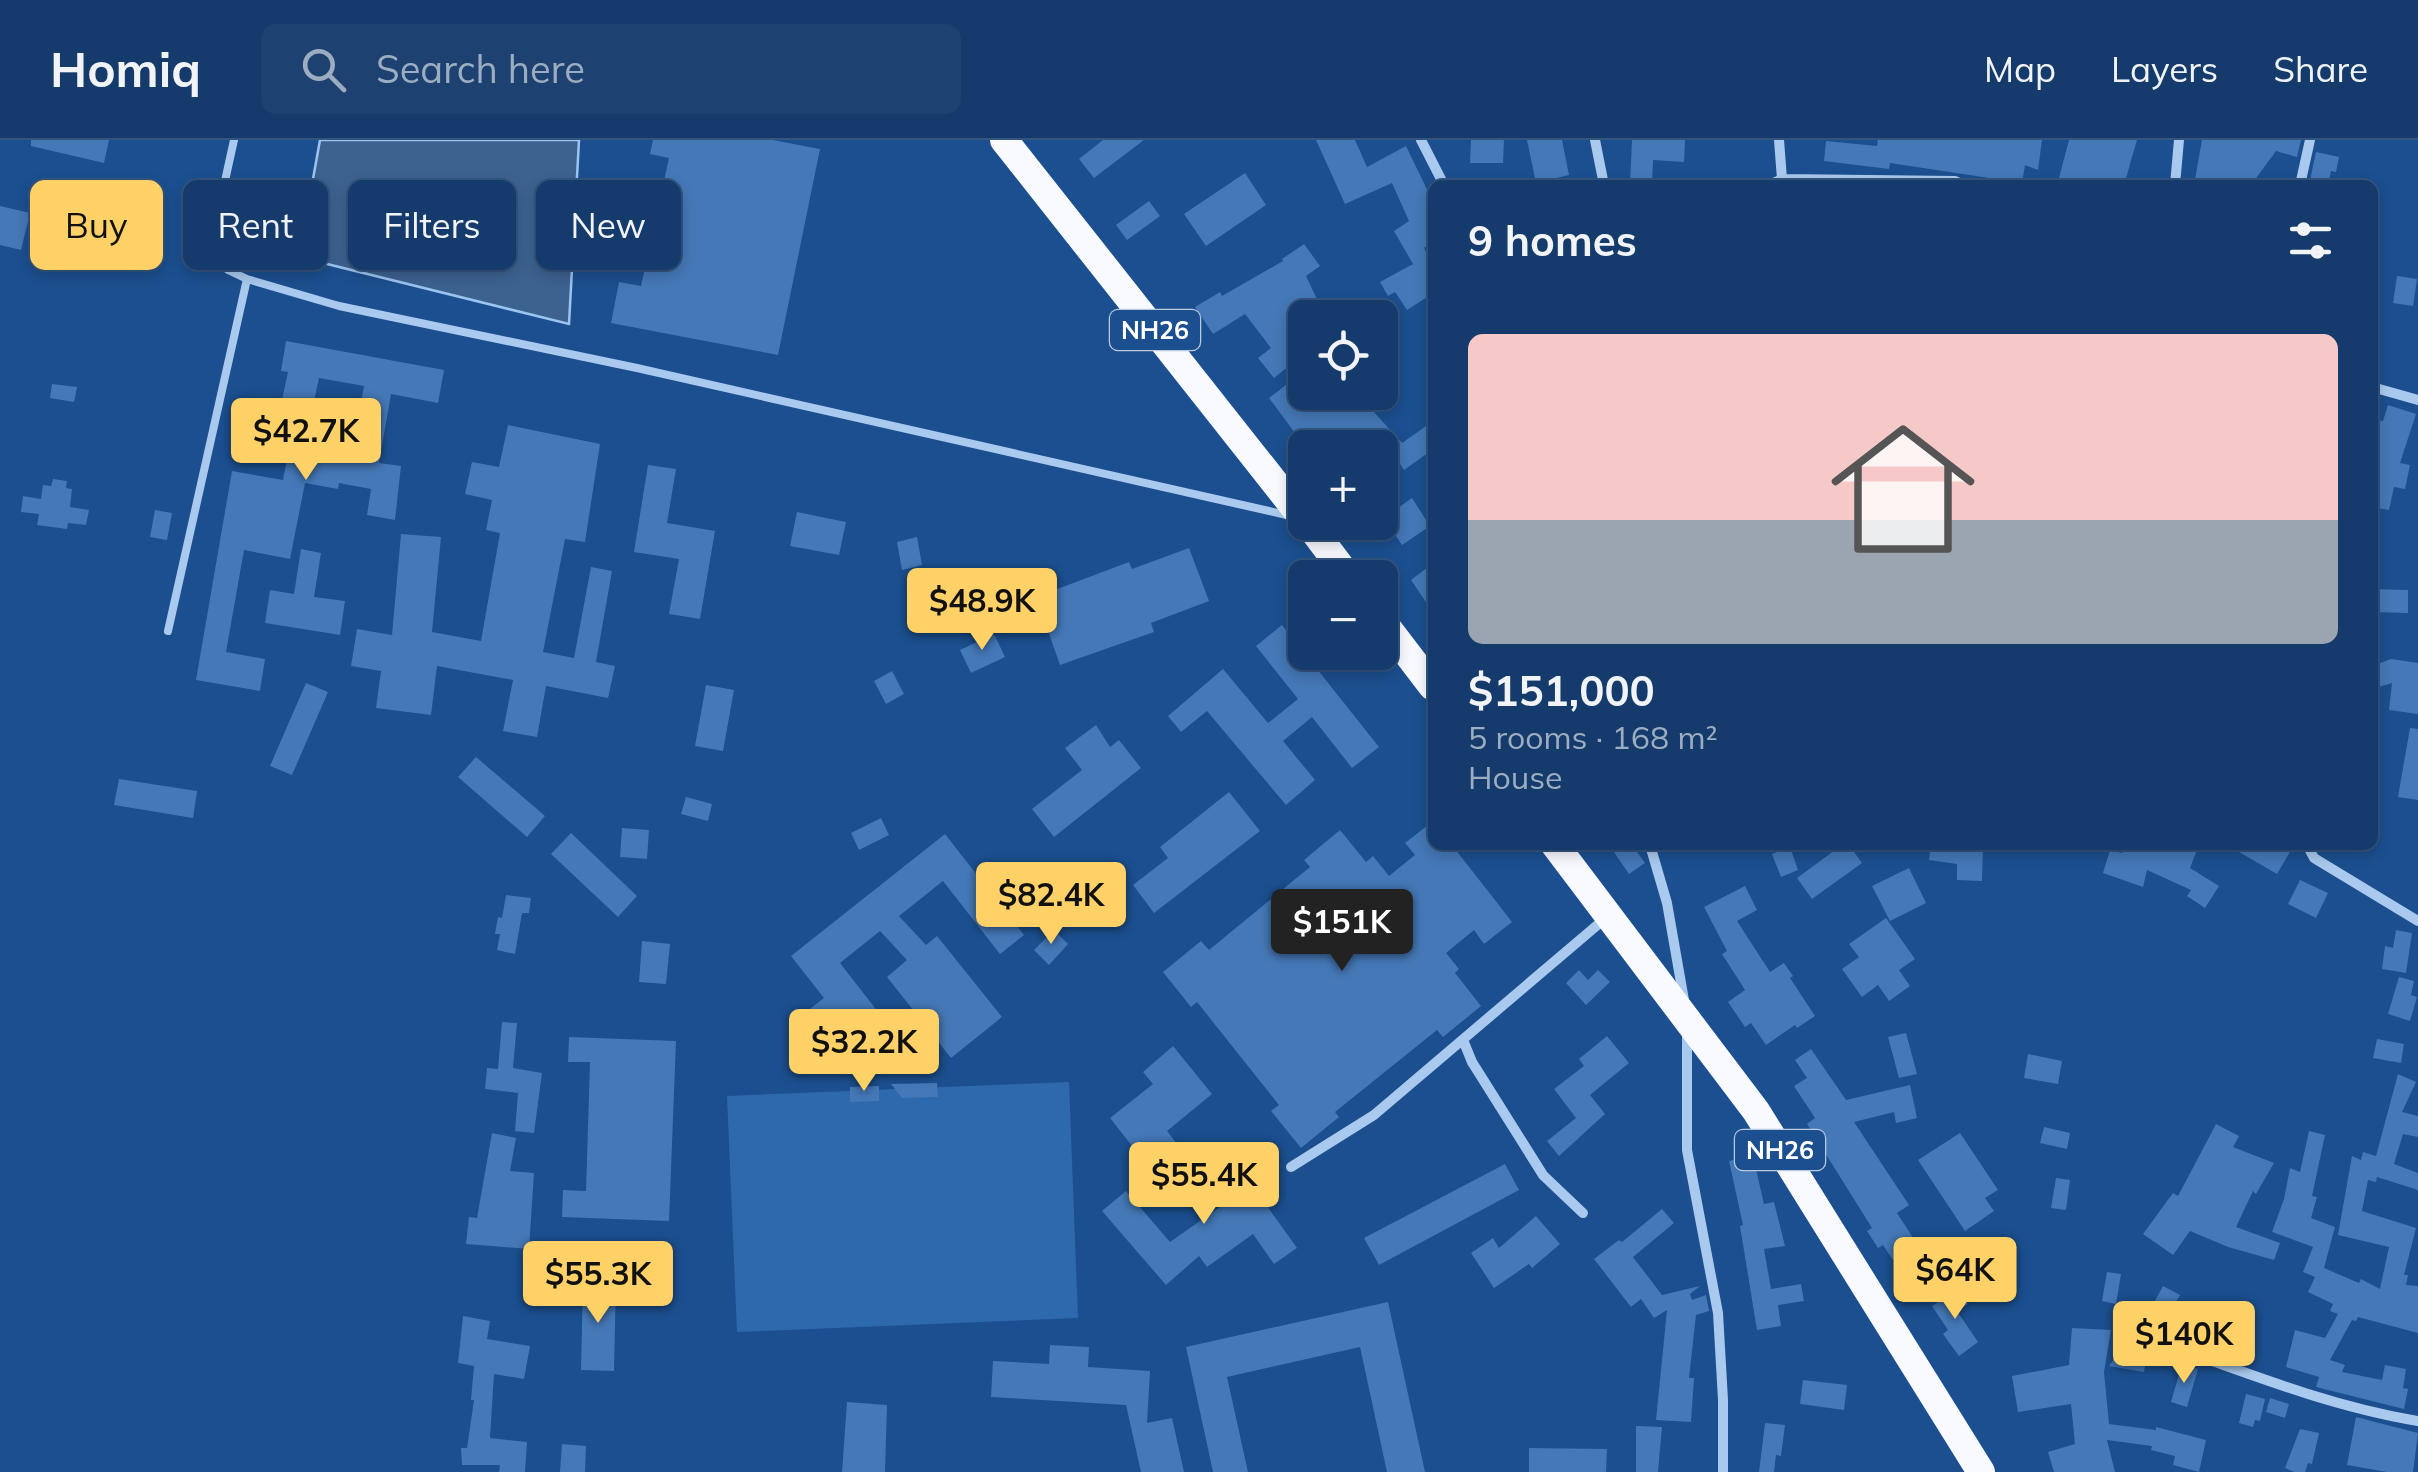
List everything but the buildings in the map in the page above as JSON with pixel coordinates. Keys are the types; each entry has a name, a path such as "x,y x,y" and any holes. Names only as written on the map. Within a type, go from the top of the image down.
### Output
{"highway":[{"name":"NH26","path":"1004,140 1288,499"},
{"name":"NH26","path":"1320,540 1335,560"},
{"path":"1398,642 1428,681"},
{"name":"NH26","path":"1559,850 1756,1111 1981,1472"}],"street":[{"path":"1421,140 1441,180"},
{"path":"1595,140 1603,180"},
{"path":"1779,140 1782,179 1868,180"},
{"path":"2175,180 2178,140"},
{"path":"2301,180 2310,140"},
{"path":"2378,389 2418,400"},
{"path":"1651,850 1667,903 1686,1016 1686,1150 1718,1313 1724,1400 1723,1472"},
{"path":"2310,850 2314,858 2418,921"},
{"path":"1291,1167 1374,1115 1609,915"},
{"path":"1463,1040 1472,1062 1543,1175 1583,1213"},
{"path":"2174,1347 2256,1377 2418,1422"}],"lane":[{"path":"234,140 212,240 228,270 247,279 339,306 637,368 1288,517"},
{"path":"168,631 247,279"}],"shaded area":[{"path":"320,140 579,140 577,180 536,180 536,270 572,270 569,324 351,270 516,270 516,180 348,180 348,269 328,264 328,180 313,180"},
{"path":"1069,1082 1078,1318 737,1332 727,1096"}]}
